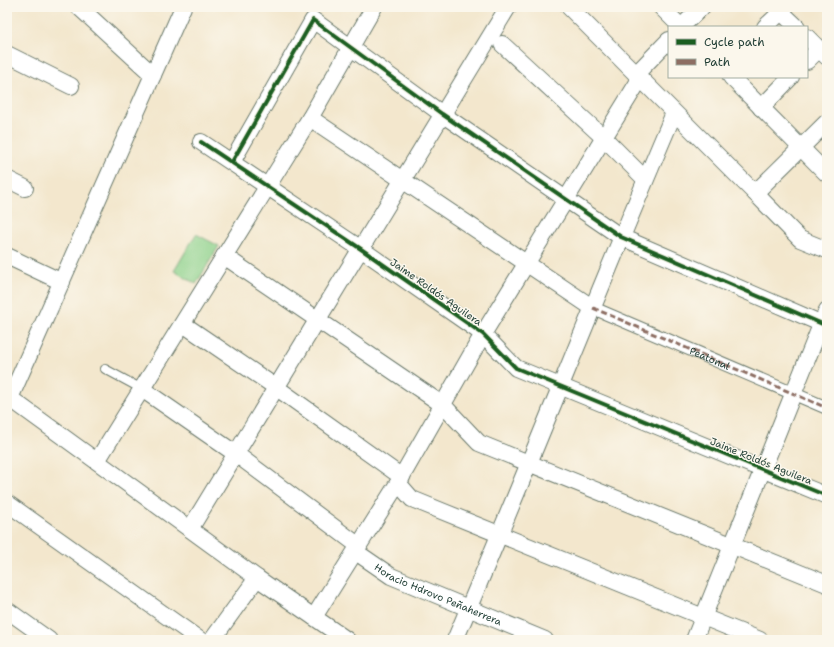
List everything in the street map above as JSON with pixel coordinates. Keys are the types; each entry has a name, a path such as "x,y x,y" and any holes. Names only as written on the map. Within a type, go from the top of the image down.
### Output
{"street":[{"path":"79,7 152,75"},
{"path":"183,7 62,282 8,399 98,461 257,578 347,640"},
{"path":"98,461 310,118 374,7"},
{"path":"190,529 508,7"},
{"path":"569,7 800,239 827,250"},
{"path":"661,7 680,26"},
{"path":"682,26 702,7"},
{"path":"766,26 778,9 796,26"},
{"path":"232,162 313,20 350,49 442,114 621,237 825,320 761,470 694,640"},
{"path":"808,38 823,53 808,60"},
{"path":"314,617 400,480 484,334 603,137 638,76 668,41"},
{"path":"502,44 603,137 645,179"},
{"path":"7,54 71,86"},
{"path":"732,78 827,174"},
{"path":"761,108 790,78"},
{"path":"455,640 501,534 621,237 674,113"},
{"path":"310,118 593,308"},
{"path":"755,193 827,122"},
{"name":"Jaime Roldós Aguilera","path":"202,142 484,334 516,368 560,388 827,496"},
{"path":"7,179 25,188"},
{"path":"7,256 62,282"},
{"path":"224,256 317,321 443,405 479,443 827,584"},
{"name":"Peatonal","path":"593,308 793,395 827,408"},
{"path":"183,324 277,388 400,480 412,499 760,640"},
{"name":"Horacio Hdrovo Peñaherrera","path":"142,389 236,454 391,576 545,640"},
{"path":"7,503 200,640"},
{"path":"212,640 257,578"},
{"path":"7,610 50,640"}],"lane":[{"path":"105,369 142,389"}],"green space":[{"path":"196,234 219,246 196,284 174,271"}],"marked path":[{"path":"593,308 827,408"}],"cycle path":[{"path":"232,162 313,20 442,114 621,237 827,326"},
{"path":"201,142 361,249 483,334 516,368 827,496"}]}
